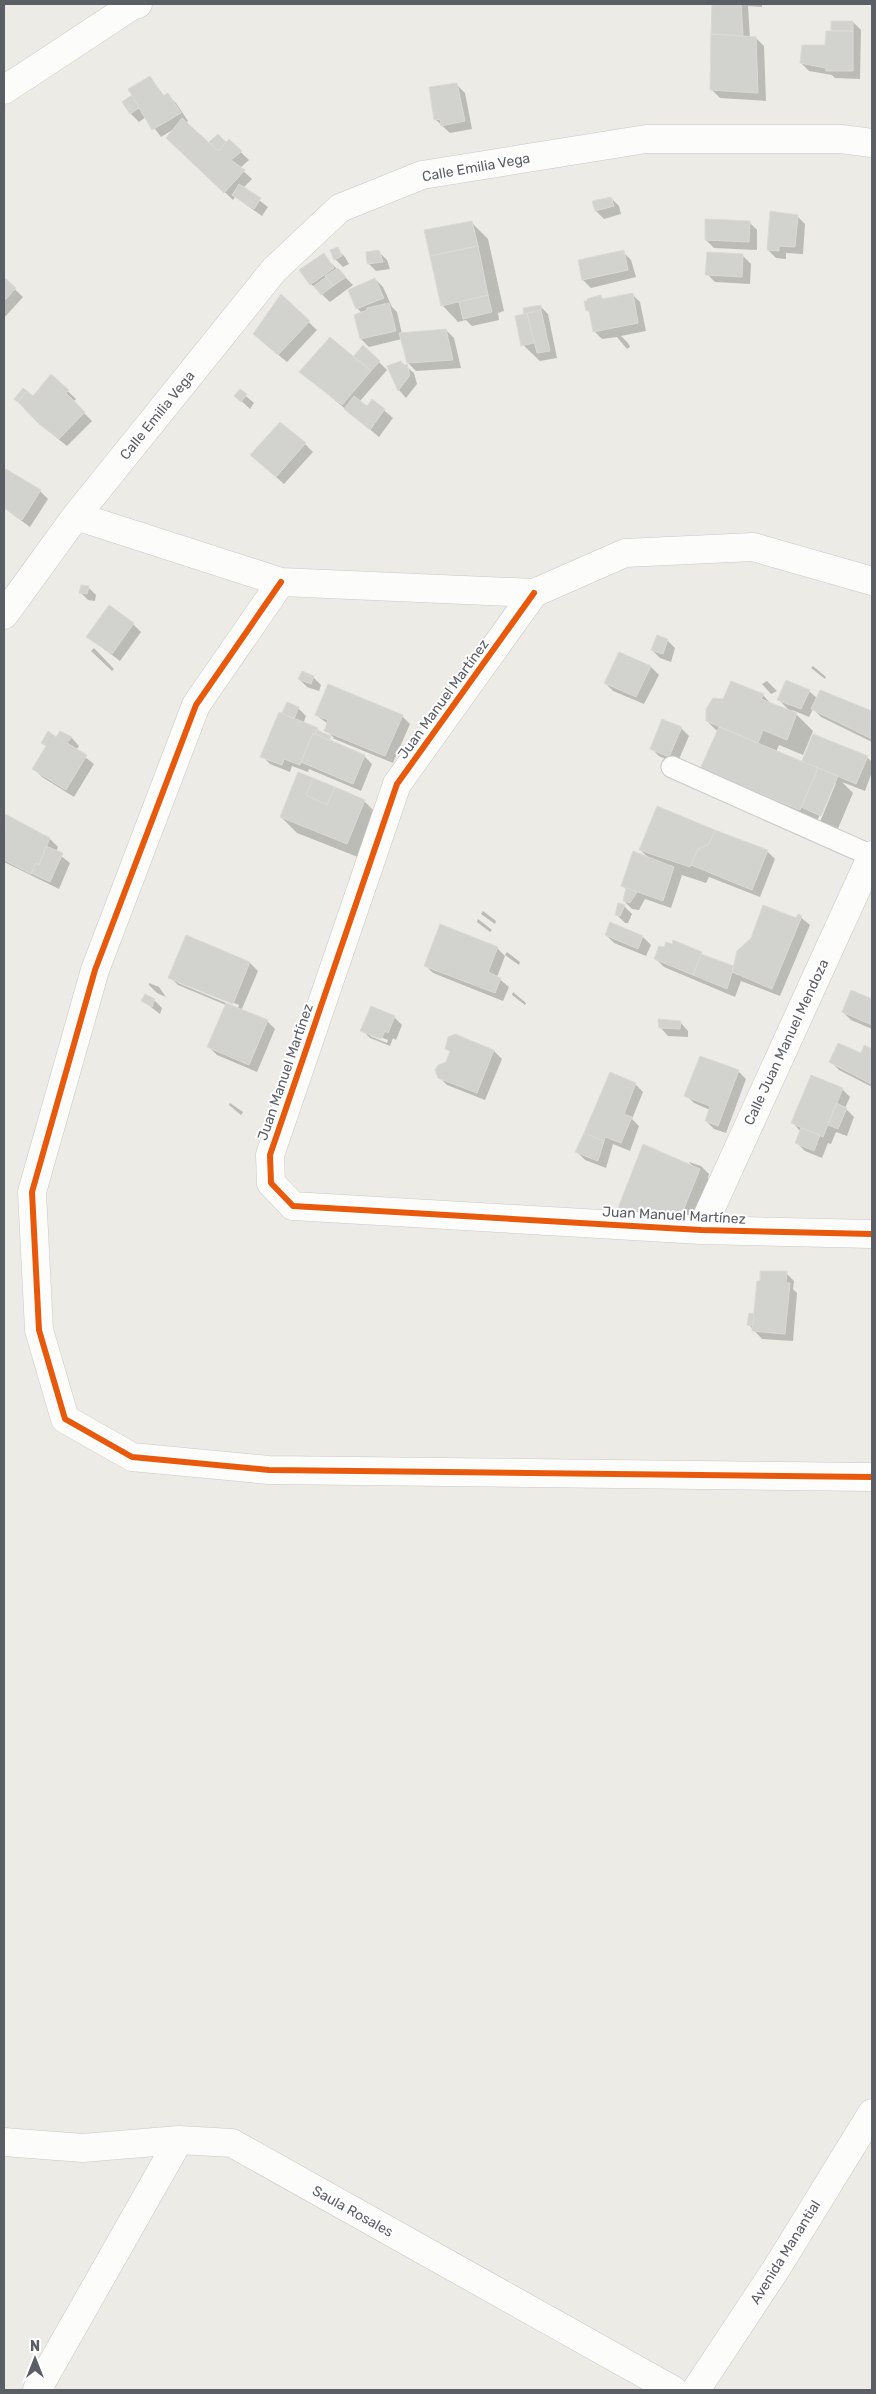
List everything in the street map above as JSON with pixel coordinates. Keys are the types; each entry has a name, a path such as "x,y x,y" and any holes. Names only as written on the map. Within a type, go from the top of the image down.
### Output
{"street":[{"path":"4,90 130,7 138,4"},
{"name":"Calle Emilia Vega","path":"4,615 76,516 274,270 340,208 422,175 646,139 841,139 872,143"},
{"path":"76,516 281,582 534,593 625,553 753,547 872,581"},
{"path":"281,582 196,705 95,970 32,1192 39,1330 65,1419 132,1457 269,1470 872,1477"},
{"name":"Juan Manuel Martínez","path":"534,593 397,784 270,1155 271,1183 293,1206 701,1230 872,1234"},
{"name":"Calle Juan Manuel Mendoza","path":"701,1230 872,855"},
{"name":"Avenida Manantial","path":"696,2390 778,2266 872,2113"},
{"path":"37,2390 179,2140"},
{"name":"Saula Rosales","path":"4,2142 83,2148 179,2140 232,2143 673,2390"}],"lane":[{"path":"672,767 872,855"}],"building":[{"path":"712,4 741,4 743,36 711,34"},
{"path":"831,21 853,21 853,31 831,31"},
{"path":"826,31 853,31 853,71 826,71 826,68 800,63 802,45 825,45"},
{"path":"711,34 756,37 758,93 710,90"},
{"path":"150,76 163,96 168,93 181,113 152,130 128,89"},
{"path":"457,83 465,121 441,126 440,119 434,120 429,87"},
{"path":"132,95 139,108 130,114 122,102"},
{"path":"182,118 218,151 229,139 242,151 231,160 245,170 224,193 166,138"},
{"path":"218,134 226,142 218,151 209,142"},
{"path":"239,184 261,198 254,209 232,195"},
{"path":"611,197 614,206 595,211 592,201"},
{"path":"770,211 798,215 795,247 779,246 779,251 767,250"},
{"path":"705,219 750,221 749,242 705,240"},
{"path":"472,221 478,246 430,256 424,230"},
{"path":"478,246 488,295 441,306 430,256"},
{"path":"338,247 342,256 334,260 330,250"},
{"path":"379,250 383,262 367,264 366,252"},
{"path":"624,250 628,270 582,280 578,260"},
{"path":"707,252 743,254 742,277 705,275"},
{"path":"324,253 334,268 310,285 299,270"},
{"path":"338,268 346,277 333,286 325,276"},
{"path":"4,277 16,288 4,301"},
{"path":"326,277 333,286 321,295 314,286"},
{"path":"375,278 384,298 356,309 348,290"},
{"path":"633,293 638,323 593,332 589,310 586,311 584,301 601,295 602,299"},
{"path":"281,294 310,321 278,355 253,334"},
{"path":"488,295 492,312 463,319 459,302"},
{"path":"389,303 396,331 360,339 354,315 367,310 367,308"},
{"path":"541,305 541,310 524,314 523,308"},
{"path":"541,310 550,351 537,353 527,313"},
{"path":"527,313 534,343 521,346 515,316"},
{"path":"446,329 453,360 407,363 399,333"},
{"path":"330,337 371,371 342,405 299,372"},
{"path":"363,345 380,361 371,371 353,357"},
{"path":"401,361 403,366 407,364 410,375 398,391 387,366"},
{"path":"51,374 69,390 66,393 85,412 59,439 39,424 18,402 27,391 33,396"},
{"path":"23,388 27,391 18,402 14,399"},
{"path":"240,389 247,394 241,402 234,396"},
{"path":"354,396 367,406 372,399 385,409 370,430 344,409"},
{"path":"280,422 306,443 276,477 250,455"},
{"path":"6,469 41,490 22,520 4,508 4,471"},
{"path":"81,585 89,586 87,594 79,593"},
{"path":"109,605 134,623 112,654 86,637"},
{"path":"657,635 668,639 663,654 651,650"},
{"path":"619,652 651,666 636,697 604,683"},
{"path":"302,671 314,676 311,684 298,679"},
{"path":"786,680 810,690 801,709 777,700"},
{"path":"731,681 764,694 761,699 797,713 787,740 763,730 758,743 706,721 706,709 713,698 723,699"},
{"path":"328,684 403,715 385,756 324,731 328,720 315,715"},
{"path":"820,690 872,711 872,739 811,709"},
{"path":"287,702 299,707 294,719 282,713"},
{"path":"279,712 318,728 315,734 313,733 300,765 284,759 282,765 260,757"},
{"path":"662,719 682,727 669,757 650,749"},
{"path":"719,727 818,768 800,810 700,769"},
{"path":"316,730 331,736 329,740 315,734"},
{"path":"48,731 56,737 60,731 72,737 67,743 87,755 66,790 32,769 46,746 41,743"},
{"path":"313,733 365,755 353,784 301,762"},
{"path":"813,734 868,756 856,784 802,761"},
{"path":"818,768 838,776 821,816 801,807"},
{"path":"298,772 313,778 306,795 327,805 335,787 365,800 347,844 280,817"},
{"path":"313,778 335,787 327,805 306,795"},
{"path":"657,806 715,830 709,844 698,849 690,867 639,850"},
{"path":"5,814 50,838 39,865 36,863 31,874 4,860"},
{"path":"715,830 768,850 752,890 691,865 698,849 709,844"},
{"path":"46,846 63,853 50,882 31,873 36,863 39,865"},
{"path":"633,851 674,867 663,901 621,886"},
{"path":"626,888 637,892 630,903 623,901"},
{"path":"618,903 625,905 620,916 615,915"},
{"path":"763,905 796,918 798,914 802,916 772,989 732,972 737,951 751,938"},
{"path":"610,922 643,936 638,949 605,935"},
{"path":"440,924 498,947 488,972 501,978 495,993 424,966"},
{"path":"186,935 250,962 233,1004 168,978"},
{"path":"673,940 702,952 693,975 654,959 659,946 664,947 666,942 672,944"},
{"path":"701,954 734,966 727,989 693,975"},
{"path":"851,990 872,999 872,1025 842,1012"},
{"path":"145,994 155,999 152,1007 141,1001"},
{"path":"226,1003 268,1020 249,1065 207,1047"},
{"path":"371,1006 395,1016 388,1033 385,1031 381,1039 360,1031"},
{"path":"658,1019 681,1021 680,1029 659,1028"},
{"path":"455,1034 494,1050 477,1093 438,1078 435,1070 438,1065 446,1062 450,1051 445,1049 448,1037"},
{"path":"838,1043 861,1053 864,1045 872,1049 871,1084 829,1062"},
{"path":"700,1056 739,1070 718,1126 705,1121 710,1106 684,1096"},
{"path":"610,1072 636,1083 624,1114 632,1117 621,1143 605,1137 604,1141 584,1133"},
{"path":"811,1075 843,1088 823,1137 791,1123"},
{"path":"836,1103 847,1108 838,1129 828,1125"},
{"path":"801,1128 820,1135 814,1151 795,1143"},
{"path":"584,1133 604,1141 598,1161 575,1152"},
{"path":"643,1144 700,1169 681,1216 618,1208"},
{"path":"760,1271 787,1271 786,1283 790,1283 785,1334 752,1331 757,1281 760,1281"},
{"path":"749,1313 754,1314 753,1326 747,1325"}],"cycle path":[{"path":"281,582 196,705 95,970 32,1192 39,1330 65,1419 132,1457 269,1470 872,1477"},
{"path":"534,593 397,784 270,1155 271,1183 293,1206 701,1230 872,1234"}]}
